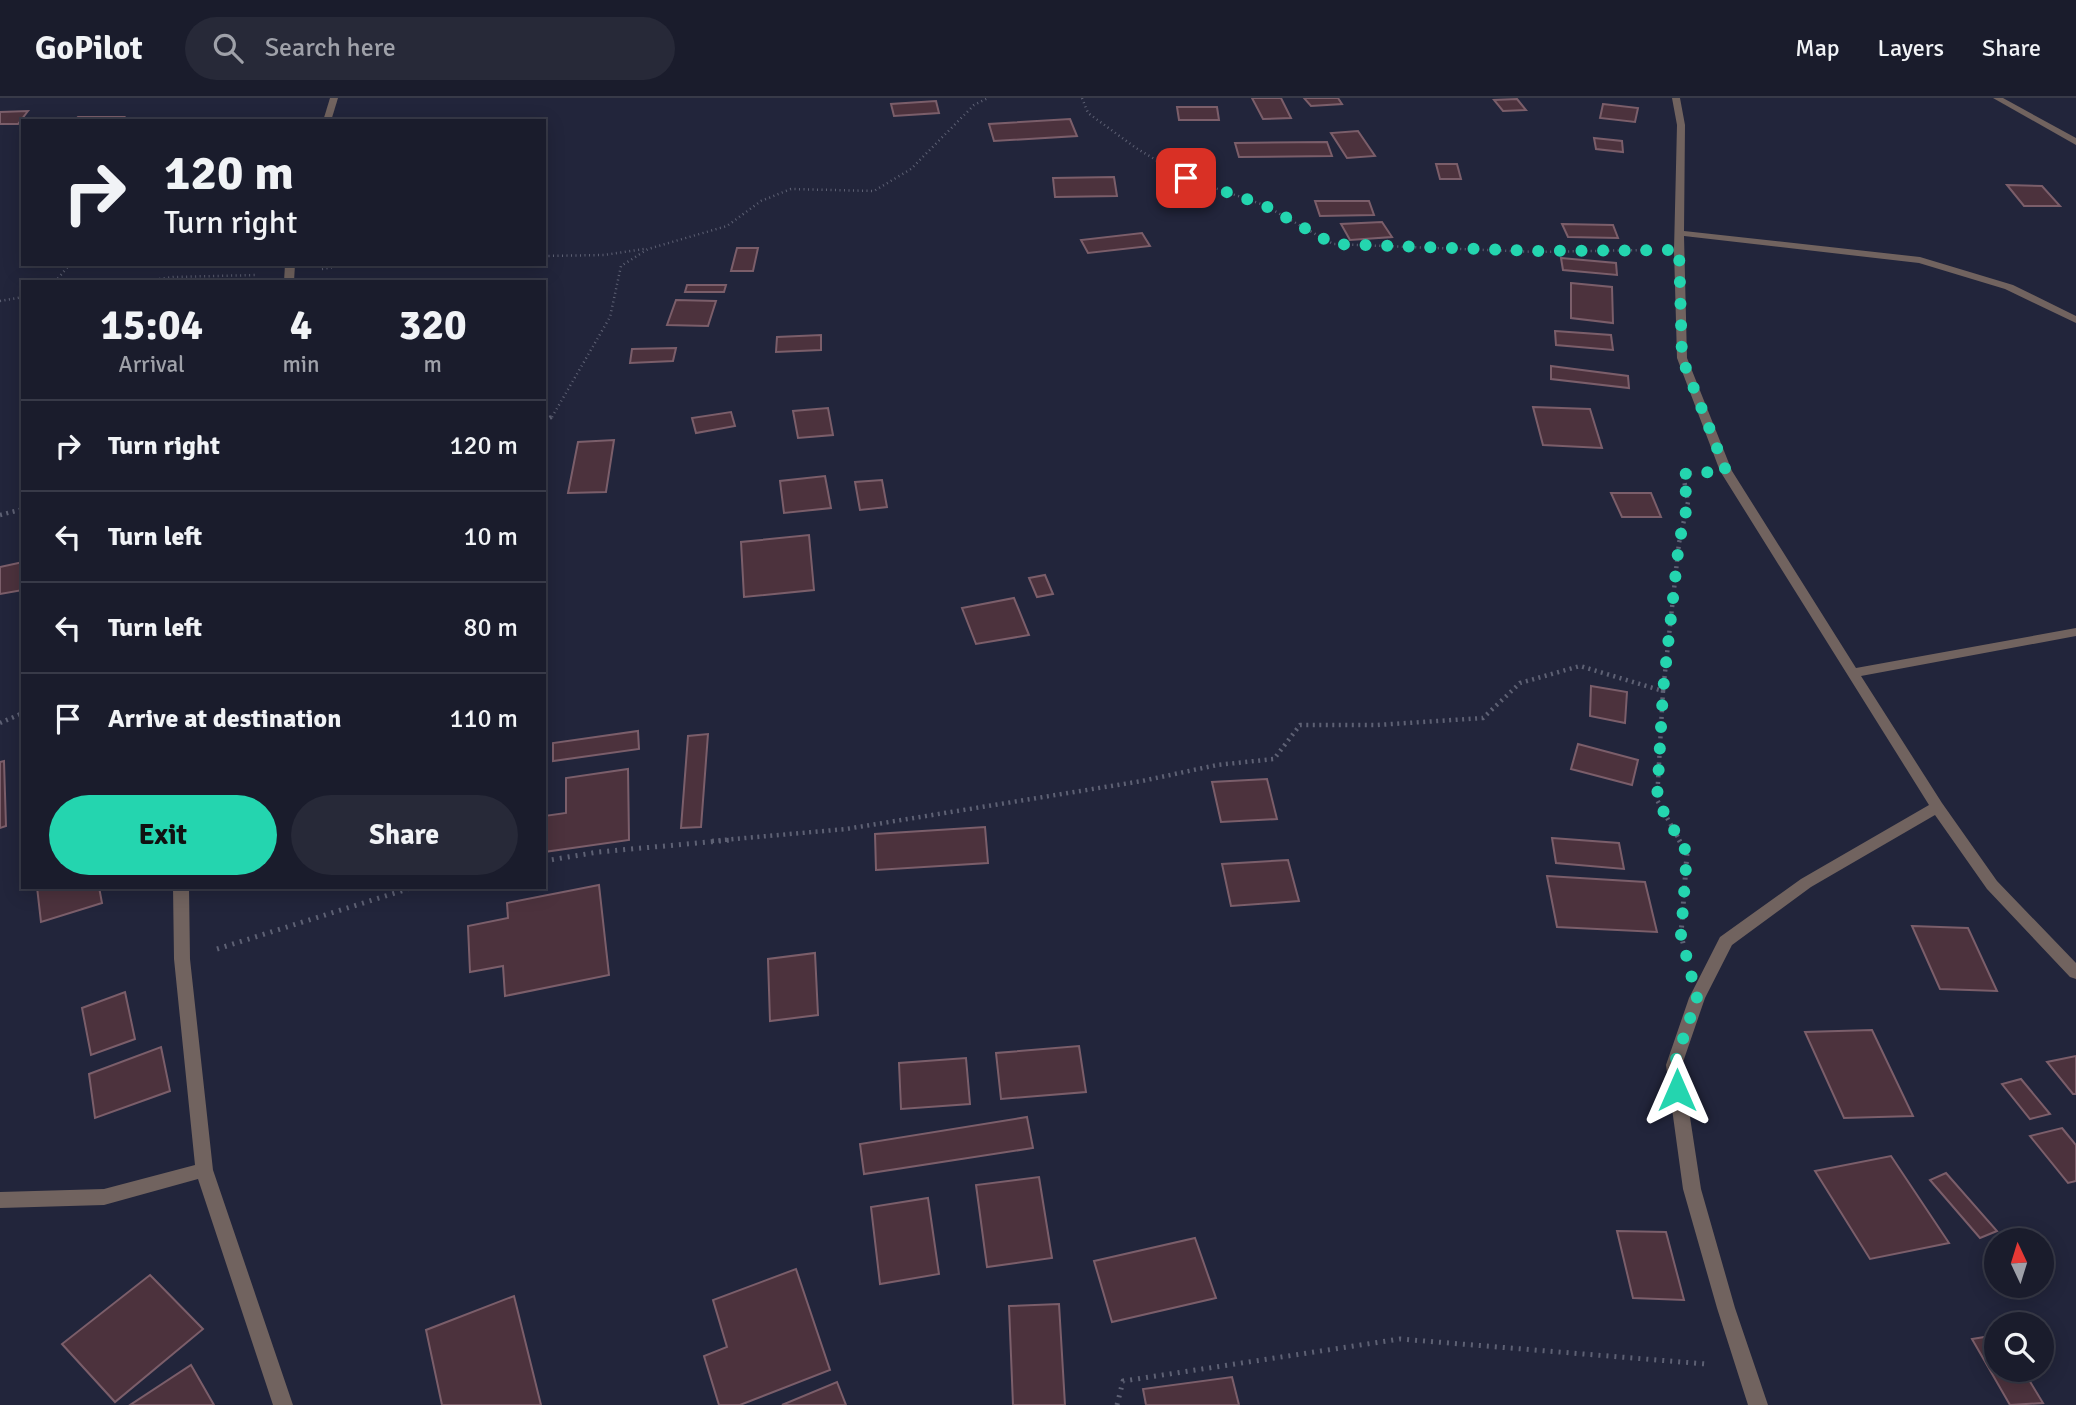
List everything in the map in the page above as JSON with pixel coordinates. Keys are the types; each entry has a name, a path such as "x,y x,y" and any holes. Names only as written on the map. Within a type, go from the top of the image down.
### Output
{"street":[{"path":"328,119 334,98"},
{"path":"1675,98 1681,125 1679,250 1682,358 1726,471 1937,807 1992,884 2076,973"},
{"path":"1997,98 2076,142"},
{"path":"1679,233 1920,260 2009,287 2076,320"},
{"path":"1853,673 2076,632"},
{"path":"1758,1405 1692,1189 1674,1065 1697,998 1726,941 1806,883 1937,807"},
{"path":"181,889 182,959 205,1170 283,1405"},
{"path":"0,1200 104,1198 205,1170"}],"path":[{"path":"546,256 604,255 648,249 727,226 761,201 791,189 874,191 911,169 974,105 988,98"},
{"path":"1082,98 1088,113 1136,148 1186,178 1264,205 1333,244 1538,251 1679,250"},
{"path":"546,420 551,419 576,380 610,317 621,266 648,249"},
{"path":"57,280 68,266"},
{"path":"151,280 290,273 338,266"},
{"path":"0,301 21,297"},
{"path":"1697,998 1681,935 1687,853 1657,800 1663,691 1679,543 1688,502 1682,474 1726,471"},
{"path":"0,515 21,510"},
{"path":"546,861 598,852 845,829 1142,781 1217,765 1273,759 1300,725 1377,725 1483,718 1520,683 1580,666 1663,691"},
{"path":"0,723 21,714"},
{"path":"182,959 408,889"},
{"path":"1117,1405 1123,1381 1400,1339 1746,1367"}],"building":[{"path":"1252,98 1281,98 1291,118 1263,119"},
{"path":"1304,98 1338,98 1342,104 1311,106"},
{"path":"1517,99 1526,110 1503,111 1494,100"},
{"path":"936,101 939,113 894,116 891,104"},
{"path":"1603,104 1638,108 1635,122 1600,118"},
{"path":"1177,107 1217,107 1219,120 1179,120"},
{"path":"28,111 18,124 0,124 0,112"},
{"path":"78,117 124,117 122,119 76,119"},
{"path":"1070,119 1077,136 994,141 989,124"},
{"path":"1358,131 1375,156 1347,158 1331,133"},
{"path":"1594,138 1622,141 1623,152 1596,149"},
{"path":"1327,142 1332,156 1239,157 1235,143"},
{"path":"1436,164 1457,164 1461,179 1440,179"},
{"path":"1114,177 1117,196 1055,197 1053,178"},
{"path":"2007,185 2042,186 2060,206 2024,206"},
{"path":"1315,201 1369,201 1374,215 1320,216"},
{"path":"1382,222 1392,237 1350,240 1341,224"},
{"path":"1562,224 1613,225 1618,238 1568,237"},
{"path":"1142,233 1150,246 1088,253 1081,240"},
{"path":"737,248 758,248 753,271 731,271"},
{"path":"1561,258 1616,263 1617,275 1563,270"},
{"path":"1571,283 1612,287 1613,323 1571,318"},
{"path":"687,285 726,285 724,292 685,292"},
{"path":"676,300 716,301 708,326 667,325"},
{"path":"1555,331 1611,335 1613,350 1556,345"},
{"path":"821,335 821,350 776,352 777,337"},
{"path":"676,348 673,361 630,363 632,349"},
{"path":"1551,366 1628,376 1629,388 1551,379"},
{"path":"1533,407 1590,409 1602,448 1543,445"},
{"path":"828,408 833,435 798,438 793,411"},
{"path":"731,412 735,426 696,433 692,418"},
{"path":"614,440 606,492 568,493 578,442"},
{"path":"825,476 831,508 784,513 780,481"},
{"path":"882,480 887,507 860,510 855,482"},
{"path":"1611,493 1651,493 1661,517 1622,517"},
{"path":"809,535 814,590 744,597 741,542"},
{"path":"21,562 21,590 0,594 0,567"},
{"path":"1045,575 1053,594 1037,597 1029,578"},
{"path":"1014,598 1029,635 976,644 962,608"},
{"path":"1591,686 1627,692 1625,723 1590,716"},
{"path":"638,731 639,749 553,761 553,743"},
{"path":"708,734 701,827 681,828 688,736"},
{"path":"1578,744 1638,760 1632,785 1571,769"},
{"path":"4,761 6,826 0,828 0,762"},
{"path":"628,769 629,840 546,852 546,816 566,813 566,778"},
{"path":"1267,779 1277,819 1221,822 1212,782"},
{"path":"985,827 988,863 876,870 875,834"},
{"path":"1552,838 1619,843 1624,869 1556,863"},
{"path":"1288,860 1299,901 1231,906 1222,864"},
{"path":"1547,876 1645,882 1657,932 1557,927"},
{"path":"599,885 609,975 505,996 503,966 470,972 468,926 508,918 507,903"},
{"path":"37,889 99,889 102,903 41,922"},
{"path":"1912,926 1968,928 1997,991 1940,989"},
{"path":"815,953 818,1015 770,1021 768,959"},
{"path":"125,992 135,1039 91,1055 82,1008"},
{"path":"1872,1030 1913,1116 1844,1118 1805,1032"},
{"path":"1079,1046 1086,1092 1001,1099 996,1053"},
{"path":"161,1047 170,1091 95,1118 89,1074"},
{"path":"2076,1056 2076,1094 2073,1094 2047,1062"},
{"path":"966,1058 970,1104 901,1109 899,1063"},
{"path":"2021,1079 2050,1114 2030,1119 2002,1084"},
{"path":"1027,1117 1033,1148 864,1174 860,1144"},
{"path":"2062,1128 2076,1145 2076,1181 2068,1183 2030,1136"},
{"path":"1891,1156 1949,1243 1870,1259 1815,1171"},
{"path":"1946,1173 1994,1228 1984,1228 1984,1236 1980,1238 1930,1180"},
{"path":"1039,1177 1052,1258 987,1267 976,1185"},
{"path":"928,1198 939,1274 880,1284 871,1207"},
{"path":"1617,1231 1666,1232 1684,1300 1633,1298"},
{"path":"1195,1238 1216,1298 1112,1322 1094,1261"},
{"path":"796,1269 830,1370 740,1405 719,1405 704,1356 727,1347 713,1300"},
{"path":"150,1275 203,1329 115,1402 62,1344"},
{"path":"514,1296 541,1405 442,1405 426,1330"},
{"path":"1059,1304 1065,1405 1013,1405 1009,1306"},
{"path":"1984,1337 1984,1360 1972,1339"},
{"path":"191,1365 214,1405 130,1405"},
{"path":"1232,1377 1239,1405 1146,1405 1143,1389"},
{"path":"837,1382 846,1405 782,1405"},
{"path":"1997,1382 2030,1382 2043,1403 2010,1405"}],"route":[{"path":"1186,178 1264,205 1333,244 1538,251 1679,250 1682,358 1726,471 1682,474 1688,502 1679,543 1663,691 1657,800 1687,853 1681,935 1697,998 1674,1065 1677,1090"}]}
